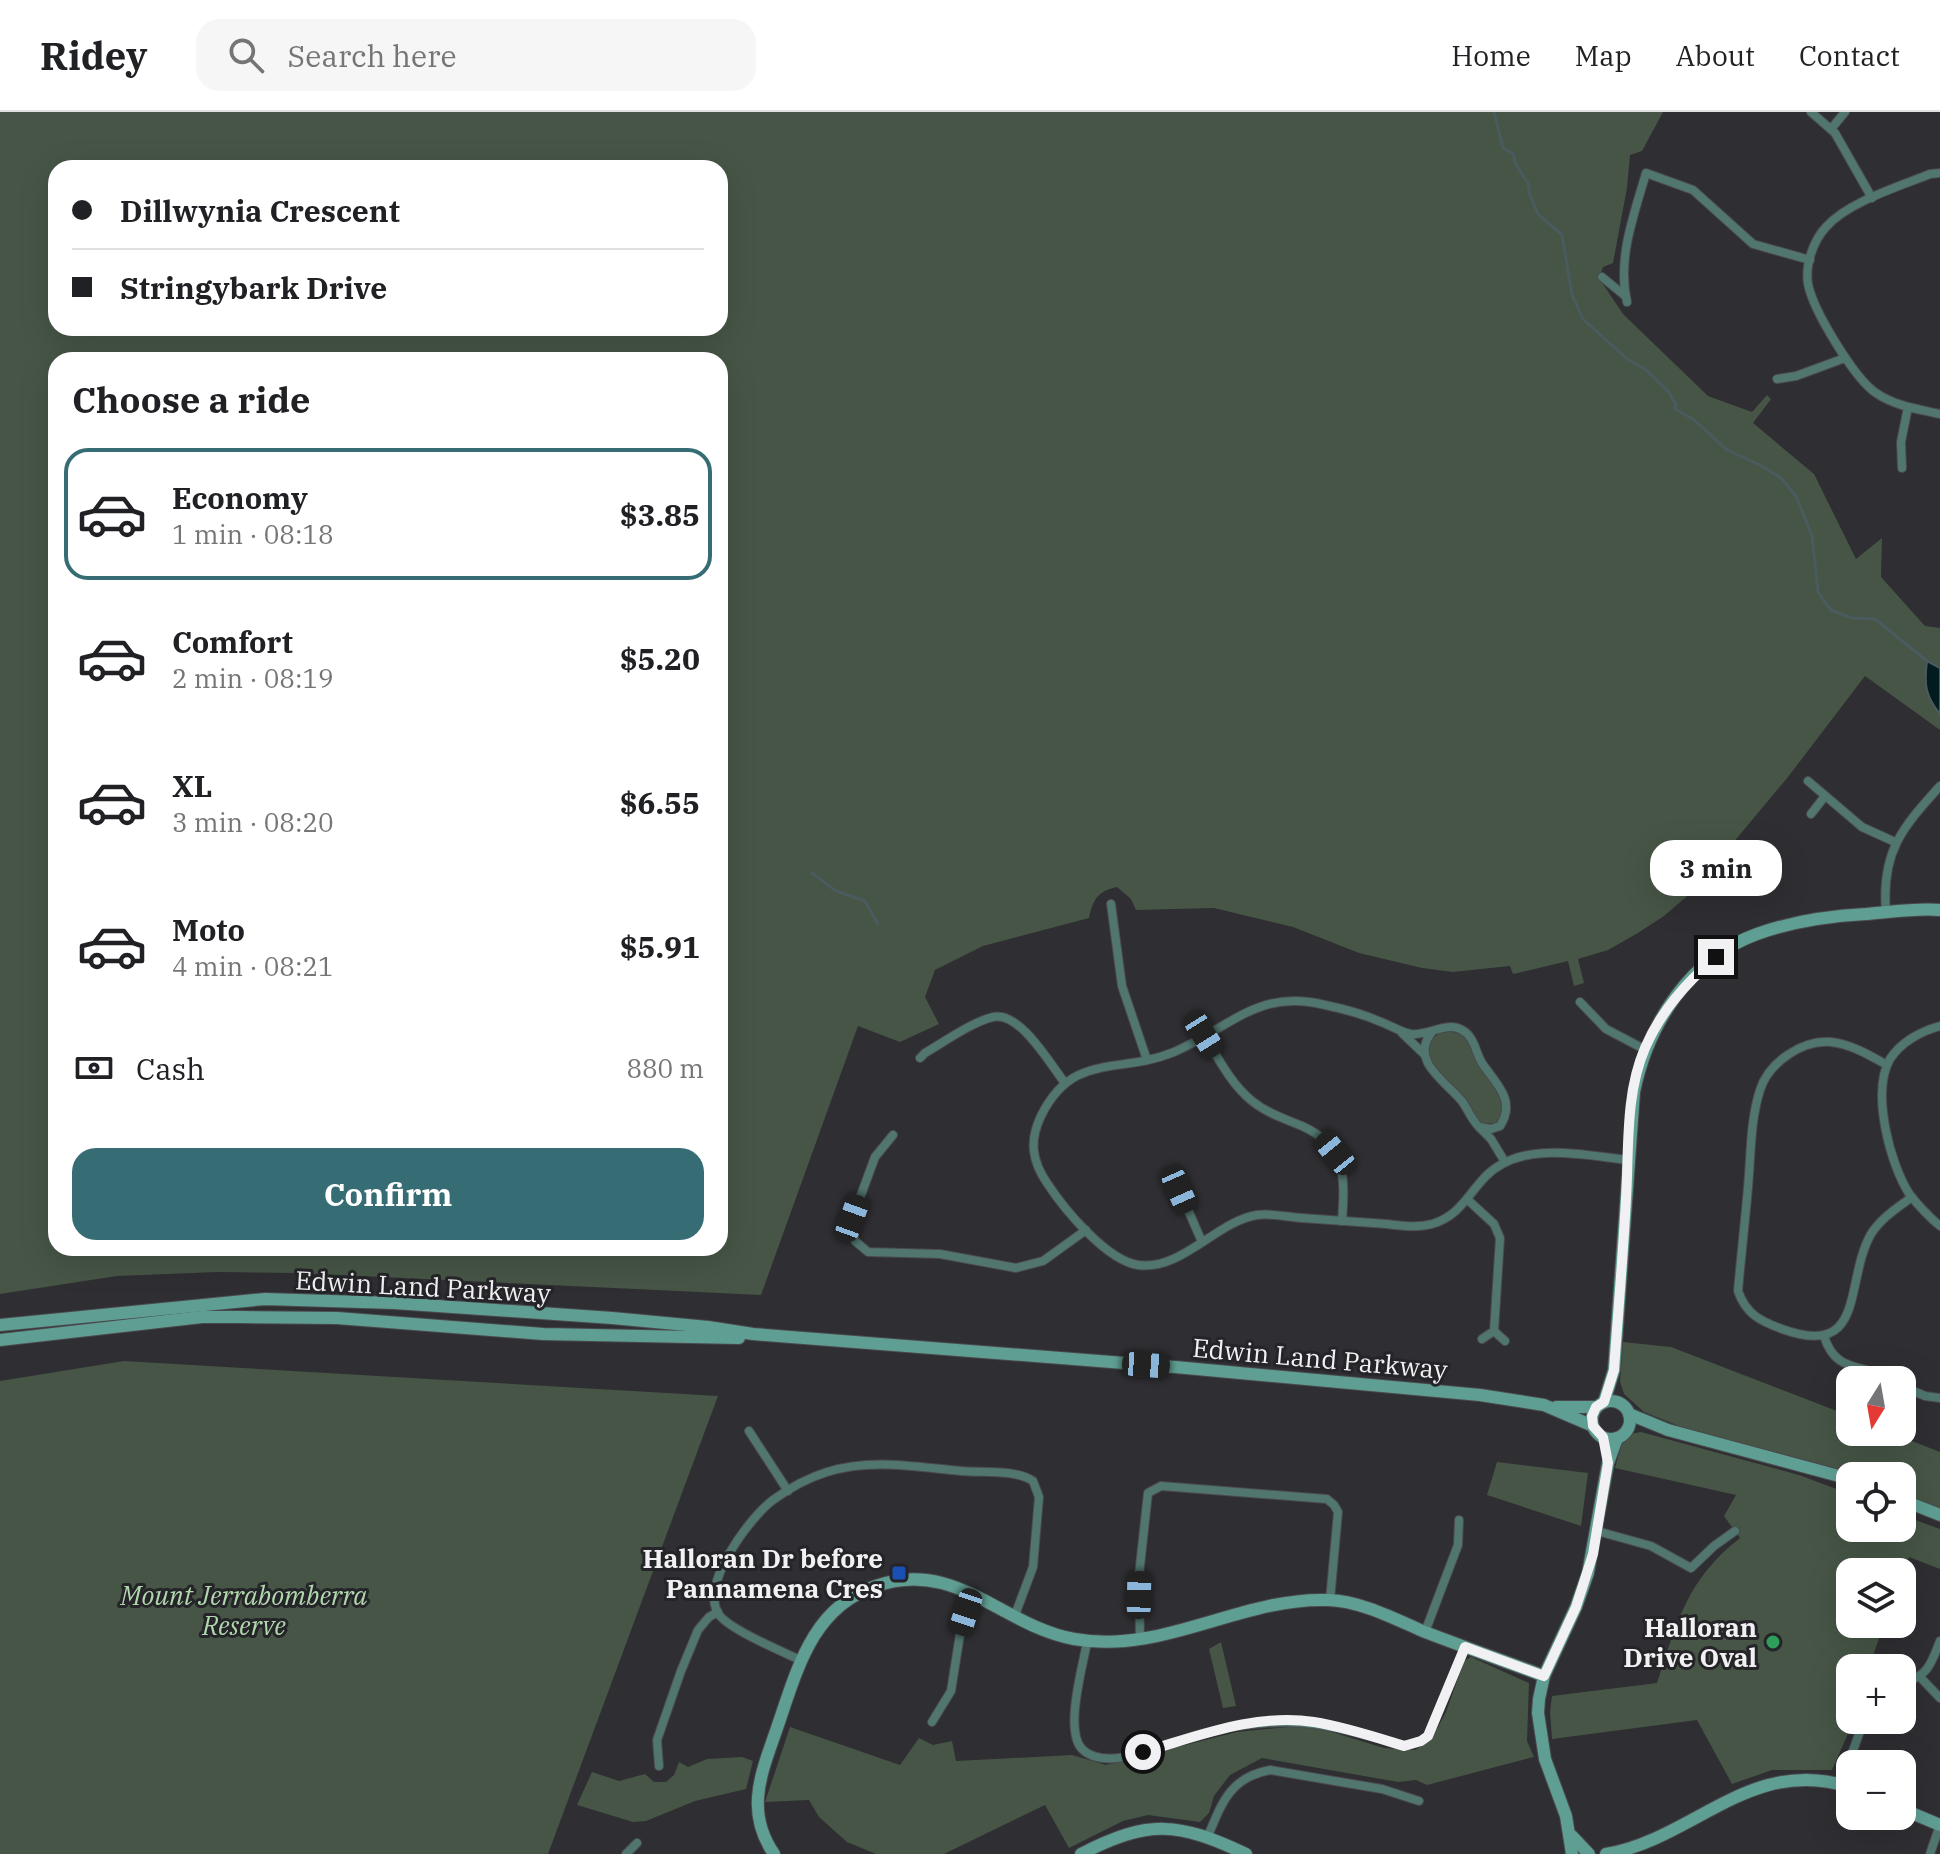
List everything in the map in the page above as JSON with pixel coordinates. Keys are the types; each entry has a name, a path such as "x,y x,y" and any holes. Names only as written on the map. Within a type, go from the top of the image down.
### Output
{"main road":[{"path":"1836,1475 1668,1430 1629,1414 1620,1403 1614,1370 1634,1092 1644,1049 1663,1014 1685,984 1735,944 1756,934 1801,921 1940,910"},
{"name":"Edwin Land Parkway","path":"0,1325 265,1299 394,1303 612,1318 844,1342 1466,1393 1552,1407 1593,1426"},
{"name":"Edwin Land Parkway","path":"0,1340 202,1317 253,1317 337,1318 543,1334 844,1342"},
{"path":"1608,1463 1603,1437 1593,1426 1592,1416 1614,1370"},
{"path":"1600,1404 1620,1403"},
{"name":"Edwin Land Parkway","path":"1552,1407 1600,1404"},
{"path":"1572,1854 1570,1833 1545,1759 1538,1713 1544,1676 1583,1588 1597,1531 1608,1463 1617,1438 1628,1428 1629,1414"},
{"path":"1628,1428 1668,1430"},
{"path":"1603,1437 1617,1438"},
{"path":"1916,1506 1940,1515"},
{"path":"774,1854 768,1846 759,1816 758,1783 800,1660 833,1610 864,1590 895,1581 933,1580 974,1594 1039,1628 1087,1642 1140,1640 1172,1634 1259,1607 1330,1600 1362,1607 1544,1676"},
{"path":"1606,1854 1622,1852 1646,1842 1734,1797 1775,1783 1821,1780 1836,1784"},
{"path":"1916,1815 1940,1825"},
{"path":"1083,1854 1122,1834 1145,1829 1188,1831 1208,1836 1246,1854"},
{"path":"1570,1833 1589,1854"}],"street":[{"path":"1811,112 1831,129 1872,198"},
{"path":"1831,129 1845,112"},
{"path":"1602,277 1618,288 1628,304 1622,276 1624,256 1646,173 1699,193 1753,244 1810,260"},
{"path":"1940,173 1930,174 1872,198 1833,220 1819,236 1810,260 1808,285 1855,374 1872,390 1908,407 1940,414"},
{"path":"1777,379 1800,375 1845,358"},
{"path":"1902,468 1901,442 1908,407"},
{"path":"1808,781 1866,829 1895,842"},
{"path":"1886,912 1885,890 1895,842 1940,786"},
{"path":"1811,814 1825,796"},
{"path":"1111,904 1122,986 1147,1060"},
{"path":"1505,1162 1491,1139 1433,1071 1419,1048 1398,1030 1339,1009 1291,1000 1256,1007 1175,1052 1091,1069 1065,1083 1054,1094 1038,1122 1033,1132 1032,1148 1044,1179 1086,1230 1108,1250 1136,1265 1161,1263 1187,1252 1254,1215 1423,1226 1451,1216 1486,1176 1505,1162 1526,1154 1628,1160"},
{"path":"1580,1002 1606,1029 1644,1049"},
{"path":"920,1058 990,1017 1003,1017 1019,1024 1065,1083"},
{"path":"1940,1026 1924,1030 1904,1043 1887,1065 1883,1088 1888,1138 1896,1167 1912,1197 1940,1226"},
{"path":"1398,1030 1421,1034 1453,1027 1469,1037 1504,1095 1507,1106 1499,1140 1505,1162"},
{"path":"1425,1057 1426,1043 1432,1032"},
{"path":"1204,1035 1238,1087 1252,1101 1322,1137 1335,1153 1342,1165 1345,1183 1342,1221"},
{"path":"1887,1065 1834,1042 1816,1044 1798,1049 1771,1070 1761,1087 1757,1099 1738,1291 1749,1313 1768,1324 1809,1337 1836,1331 1846,1319 1870,1236 1884,1218 1912,1197"},
{"path":"1480,1128 1491,1129 1502,1123"},
{"path":"893,1135 875,1157 851,1222 855,1241 868,1252 929,1253 1016,1268 1043,1261 1086,1230"},
{"path":"1172,1173 1202,1242"},
{"path":"1468,1200 1494,1224 1501,1241 1494,1331"},
{"path":"1482,1339 1494,1331"},
{"path":"1494,1331 1505,1341"},
{"path":"1824,1336 1834,1357 1853,1366"},
{"path":"1916,1392 1940,1398"},
{"path":"749,1431 788,1491"},
{"path":"800,1660 722,1618 714,1595 735,1544 765,1507 788,1491 826,1472 871,1464 1014,1475 1030,1479 1039,1497 1033,1567 1015,1615"},
{"path":"1140,1640 1139,1575 1148,1493 1161,1486 1327,1499 1338,1512 1330,1600"},
{"path":"1425,1632 1458,1545 1459,1520"},
{"path":"1597,1531 1651,1546 1691,1568 1735,1531"},
{"path":"932,1722 951,1691 961,1628 974,1594"},
{"path":"659,1766 657,1740 681,1671 698,1630 718,1612"},
{"path":"1916,1678 1928,1669 1940,1641"},
{"path":"1087,1642 1073,1730 1081,1748 1102,1759 1125,1757 1232,1727 1281,1721 1311,1722 1404,1746 1413,1745 1428,1736 1465,1647"},
{"path":"1920,1677 1940,1698"},
{"path":"1208,1836 1230,1789 1252,1773 1270,1770 1382,1789 1419,1801"},
{"path":"1930,1854 1940,1825"},
{"path":"626,1854 637,1843"}],"green space":[{"path":"0,112 1663,112 1642,151 1630,155 1613,263 1603,267 1599,278 1623,314 1708,396 1752,412 1767,395 1771,399 1753,423 1814,474 1856,559 1882,538 1881,577 1925,626 1940,628 1940,730 1865,676 1788,777 1692,892 1638,933 1608,950 1578,959 1584,983 1574,986 1568,961 1513,974 1510,966 1453,972 1422,968 1359,953 1293,927 1214,908 1136,910 1131,899 1117,887 1097,897 1089,918 983,946 935,970 925,997 939,1024 900,1042 858,1026 761,1295 297,1273 117,1276 0,1294"},
{"path":"1447,1031 1465,1038 1493,1081 1503,1106 1496,1123 1482,1124 1433,1063 1429,1045 1434,1037"},
{"path":"1623,1342 1671,1347 1836,1411 1836,1446 1916,1446 1916,1443 1940,1452 1940,1510 1916,1501 1916,1462 1836,1462 1836,1471 1684,1428 1644,1412 1624,1394 1620,1382"},
{"name":"Mount Jerrabomberra Reserve","path":"124,1361 718,1396 548,1854 0,1854 0,1381"},
{"path":"1641,1432 1799,1475 1836,1489 1836,1542 1916,1542 1916,1520 1940,1529 1940,1569 1909,1557 1836,1558 1836,1638 1879,1638 1874,1654 1836,1654 1836,1734 1848,1734 1841,1750 1836,1750 1832,1770 1772,1770 1732,1784 1697,1720 1552,1739 1552,1696 1657,1683 1686,1603 1707,1569 1740,1538 1724,1516 1736,1495 1615,1468 1624,1435"},
{"path":"1497,1462 1588,1473 1581,1526 1487,1495"},
{"path":"1221,1642 1236,1706 1223,1708 1209,1649"},
{"path":"1471,1657 1529,1683 1527,1741 1534,1757 1427,1785 1416,1780 1398,1782 1262,1758 1230,1775 1214,1796 1209,1813 1200,1822 1148,1815 1123,1821 1069,1848 1045,1805 944,1854 876,1854 847,1842 819,1817 809,1800 765,1802 790,1727 900,1765 919,1738 933,1745 952,1741 956,1761 1072,1755 1106,1765 1237,1732 1309,1725 1384,1748 1415,1750 1431,1740 1446,1712 1464,1661"},
{"path":"742,1757 753,1761 746,1789 695,1801 646,1821 633,1822 577,1805 592,1772 619,1781 645,1774 654,1782 666,1782 674,1775 679,1762 688,1767 707,1759"}],"water":[{"path":"1927,661 1940,668 1940,714 1927,689"}],"waterway":[{"path":"1494,112 1503,148 1513,154 1528,183 1538,214 1562,235 1572,295 1583,319 1668,391 1675,409 1693,419 1727,450 1781,478 1796,496 1812,536 1818,592 1831,610 1852,618 1875,619 1927,661"},
{"path":"812,873 836,891 865,901 878,924"}],"place":[{"name":"Halloran Dr before Pannamena Cres","path":"899,1573"},
{"name":"Halloran Drive Oval","path":"1773,1642"}],"route":[{"path":"1143,1752 1243,1724 1281,1721 1311,1722 1344,1728 1404,1746 1413,1745 1428,1736 1465,1647 1544,1676 1588,1573 1608,1463 1603,1437 1595,1431 1592,1421 1593,1411 1604,1402 1614,1370 1630,1116 1638,1069 1644,1049 1663,1014 1685,984 1716,957"}]}
